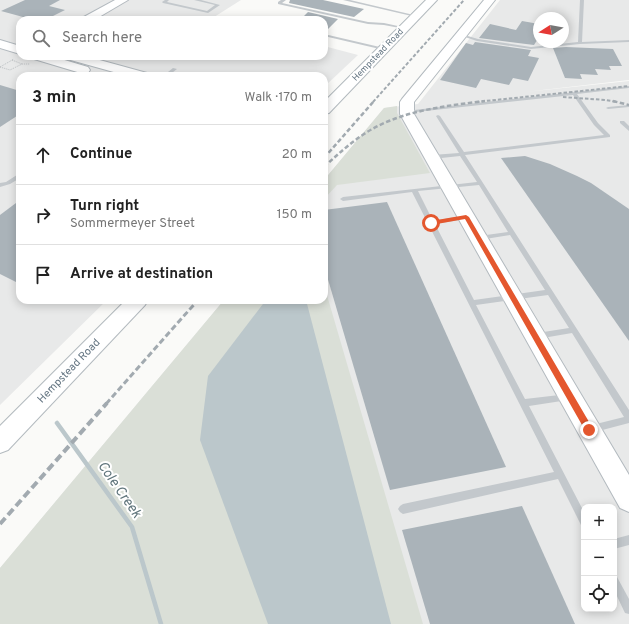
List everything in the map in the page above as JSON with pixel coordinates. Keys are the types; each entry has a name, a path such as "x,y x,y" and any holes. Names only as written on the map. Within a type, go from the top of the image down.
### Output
{"street":[{"path":"93,16 123,0"},
{"name":"Hempstead Road","path":"328,106 432,0"},
{"path":"490,0 407,102 407,112 448,186 629,499"},
{"path":"109,16 135,2"},
{"path":"0,35 16,40"},
{"path":"0,44 16,49"},
{"path":"39,60 89,72"},
{"path":"85,60 128,72"},
{"name":"Hempstead Road","path":"0,442 134,304"}],"lane":[{"path":"167,0 164,2 208,12 218,5 196,0"},
{"path":"284,0 280,3 368,22 405,28"},
{"path":"345,0 416,16"},
{"path":"580,43 582,0"},
{"path":"460,35 478,40 531,48 580,43 629,41"},
{"path":"328,36 384,49"},
{"path":"171,72 175,69"},
{"path":"407,112 629,87"},
{"path":"432,157 608,136 596,124 574,93"},
{"path":"608,108 629,106"},
{"path":"438,116 629,418 589,430"},
{"path":"622,122 629,129"},
{"path":"0,185 8,183 16,177"},
{"path":"343,199 480,183"},
{"path":"414,190 581,516"},
{"path":"431,223 466,217"},
{"path":"478,238 512,233"},
{"path":"472,303 512,296 550,292"},
{"path":"535,337 574,330"},
{"path":"523,403 570,397"},
{"path":"402,509 559,475"},
{"path":"617,543 629,540"},
{"path":"617,586 629,608"}],"path":[{"path":"12,60 22,64"},
{"path":"0,67 10,70 32,60"}],"shaded area":[{"path":"0,0 241,0 216,16 16,16 16,60 328,60 328,47 358,55 328,83 328,72 16,72 16,304 103,304 0,405"},
{"path":"500,0 629,0 629,80 525,92 629,81 629,624 0,624 0,568 221,304 328,304 328,175 384,108 418,104"},
{"path":"397,106 397,113 430,173 337,185 328,195 328,175 384,108"},
{"path":"328,299 423,624 0,624 0,568 221,304 328,304"},
{"path":"263,304 307,304 391,624 268,624 200,440 208,376"}],"building":[{"path":"25,0 60,0 49,6 65,10 53,16 19,16 1,11"},
{"path":"290,0 323,0 364,9 354,17 289,3"},
{"path":"308,12 325,16 304,16"},
{"path":"328,17 338,19 328,29"},
{"path":"522,21 533,23 533,45 479,38 490,24 516,30"},
{"path":"475,42 531,50 528,56 539,58 528,81 513,78 509,85 481,79 476,88 440,80 466,43 473,45"},
{"path":"553,48 613,49 622,66 609,66 611,70 595,69 598,75 580,74 582,79 565,78"},
{"path":"0,85 16,90 16,117 0,127"},
{"path":"525,156 550,164 591,183 629,209 629,341 501,158"},
{"path":"387,202 506,467 390,490 328,280 328,209"},
{"path":"16,203 16,282 0,274 0,215"},
{"path":"522,506 575,624 430,624 402,530"}],"waterway":[{"name":"Cole Creek","path":"57,423 132,527 161,624"}],"railway":[{"path":"373,102 464,0"},
{"path":"483,101 629,86"},
{"path":"563,97 617,102"},
{"path":"328,153 374,101"},
{"path":"328,163 364,134 392,120 422,111 483,101"},
{"path":"476,102 483,101"},
{"path":"613,101 617,102"},
{"path":"617,102 629,105"},
{"path":"106,404 194,304"},
{"path":"0,524 107,403"}],"route":[{"path":"431,223 466,217 589,430"}]}
